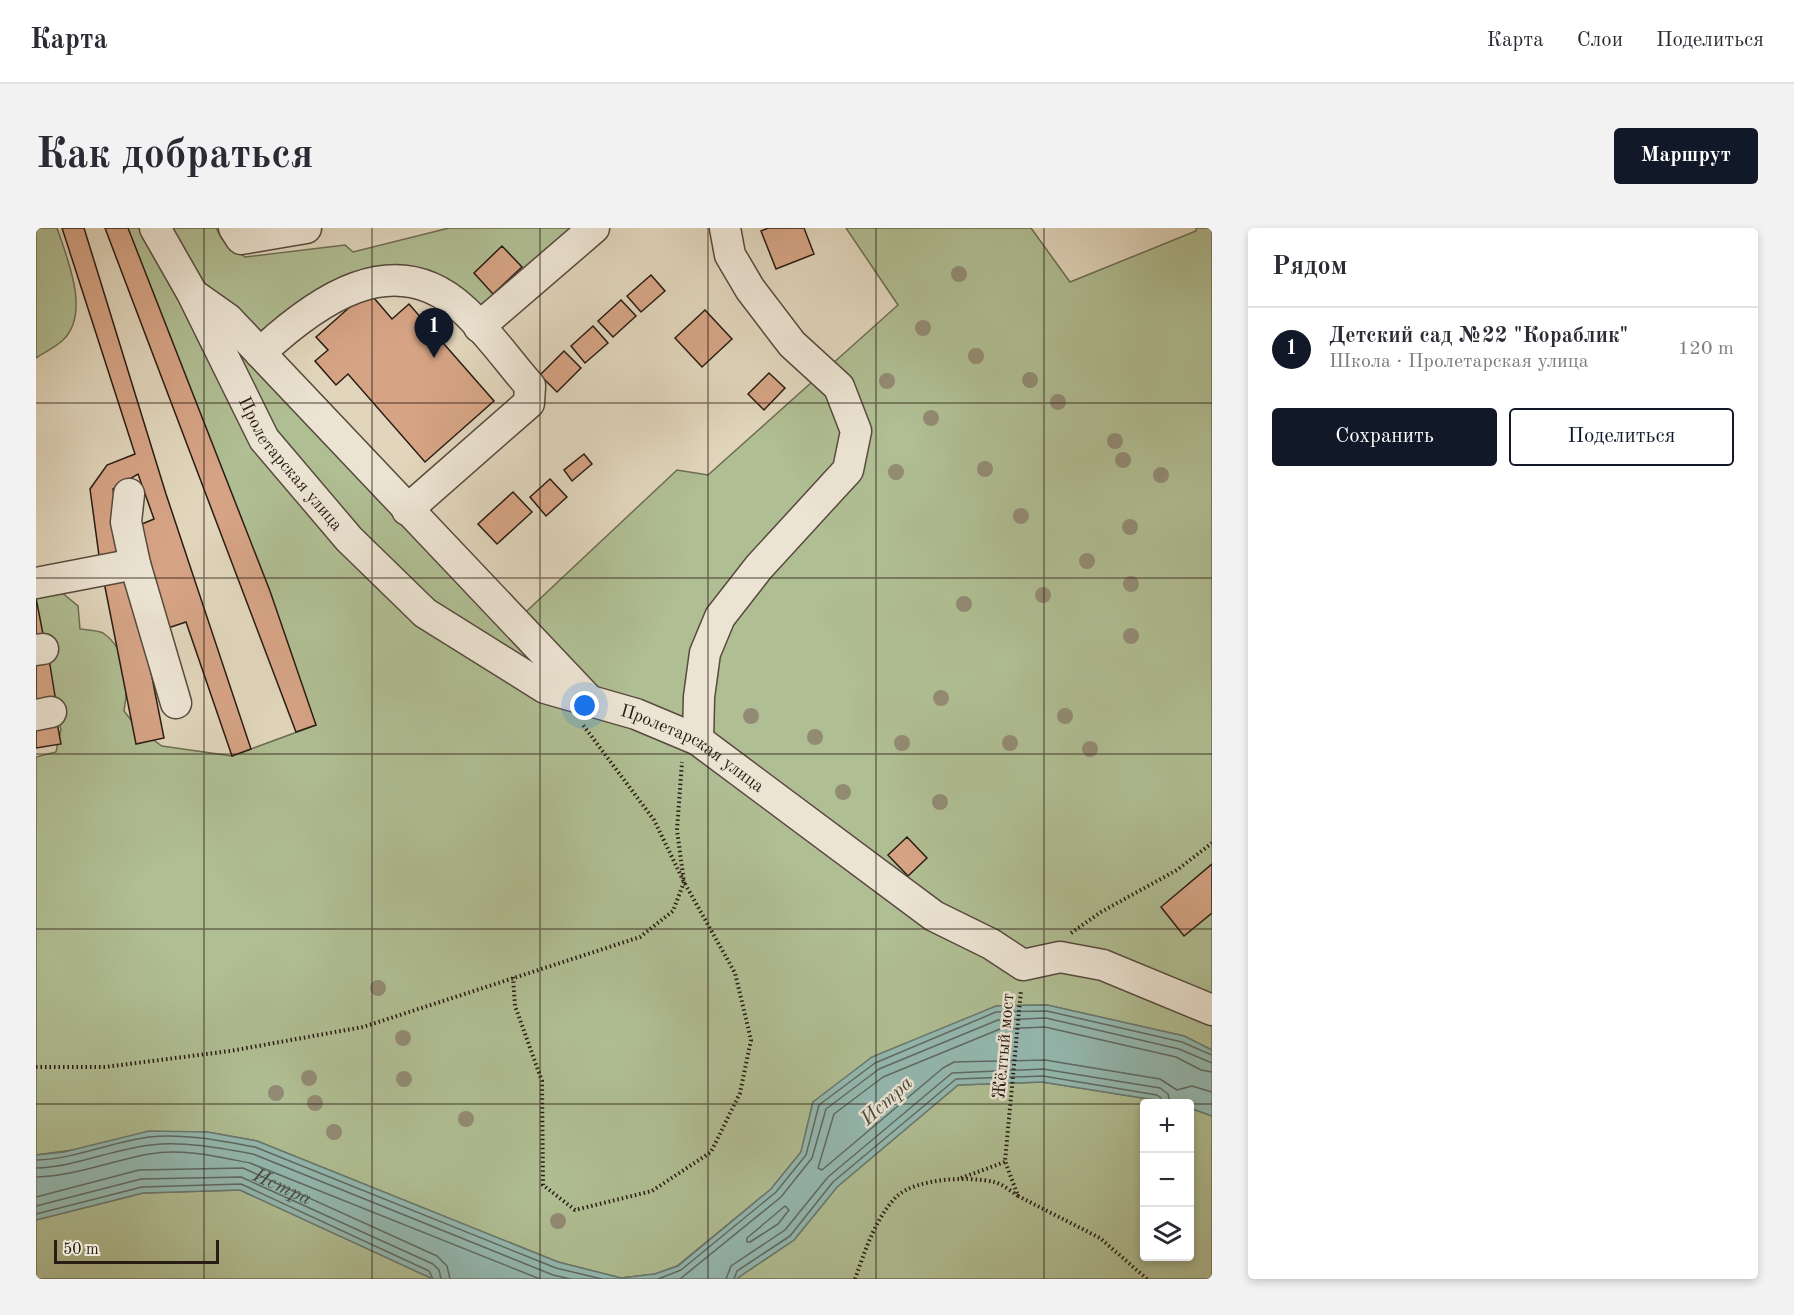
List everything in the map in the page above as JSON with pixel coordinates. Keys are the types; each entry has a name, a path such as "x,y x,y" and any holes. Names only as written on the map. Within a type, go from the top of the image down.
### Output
{"street":[{"name":"Пролетарская улица","path":"154,228 192,293 264,440 349,539 425,613 583,710 636,714 698,740 934,916 991,944 1023,965 1060,957 1103,965 1212,1010"},
{"path":"234,228 241,239 306,228"},
{"path":"479,327 594,228"},
{"path":"698,740 699,697 705,653 720,617 759,567 848,470 856,431 838,387 792,344 750,289 730,255 725,228"},
{"path":"260,353 313,309 344,291 376,282 410,282 438,292 463,309 530,386 529,404 407,510"},
{"path":"192,293 228,319 260,353 407,510 583,710"},
{"path":"129,494 126,522 135,564 176,703"},
{"path":"36,582 135,564"}],"path":[{"path":"513,977 515,1006 542,1081 543,1185 575,1210 652,1191 711,1152 740,1093 751,1040 735,973 684,882 654,820 583,710"},
{"path":"36,1067 128,1064 230,1051 352,1029 639,937 672,911 684,882 677,830 682,761 698,740"},
{"path":"1067,935 1101,912 1177,870 1212,843"},
{"name":"Жёлтый мост","path":"1005,1161 1022,983"},
{"path":"855,1279 882,1215 898,1196 923,1184 960,1178 1005,1161 1018,1196"},
{"path":"960,1178 996,1182 1018,1196 1100,1238 1147,1278"}],"green space":[{"path":"36,228 57,228 71,270 76,301 71,329 60,343 36,358"},
{"path":"127,228 216,228 222,239 245,257 345,245 353,252 449,228 586,228 473,313 404,271 257,335 222,325 406,528 514,623 677,470 708,475 898,305 846,228 1031,228 1070,282 1196,231 1196,228 1212,228 1212,1050 1184,1036 1047,1005 996,1006 813,1102 801,1152 771,1189 677,1266 655,1274 621,1278 558,1262 257,1141 207,1132 36,1155 36,757 56,752 61,729 53,708 36,622 36,597 61,592 78,606 80,629 101,632 111,640 118,649 125,669 124,711 138,729 162,746 232,756 316,725"},
{"path":"1042,1082 1149,1099 1140,1099 1140,1261 1194,1261 1194,1109 1212,1116 1212,1279 736,1279 794,1240 837,1187 958,1085"},
{"path":"240,1190 433,1279 36,1279 36,1220 143,1193"}],"water":[{"name":"Истра","path":"1047,1005 1184,1036 1212,1050 1212,1116 1194,1109 1194,1099 1149,1099 1042,1082 958,1085 837,1187 794,1240 736,1279 433,1279 240,1190 143,1193 36,1220 36,1155 64,1152 149,1131 207,1132 257,1141 558,1262 621,1278 655,1274 678,1266 771,1189 801,1152 813,1102 872,1057 996,1006"}],"building":[{"path":"62,228 84,228 166,494 251,749 232,756 186,622 165,629 137,526 154,519 138,474 113,489 122,558 100,563 90,489 107,465 135,454"},
{"path":"105,228 128,228 270,591 316,725 296,732"},
{"path":"768,228 804,228 814,254 776,269 761,231"},
{"path":"502,246 522,267 493,294 474,273"},
{"path":"651,275 665,291 641,312 627,296"},
{"path":"368,291 392,319 409,304 494,401 425,462 348,374 336,385 315,361 328,350 316,337"},
{"path":"621,300 636,316 613,337 598,321"},
{"path":"705,310 732,339 702,367 675,338"},
{"path":"593,326 608,343 585,363 571,346"},
{"path":"564,351 581,368 557,392 540,375"},
{"path":"769,373 785,388 764,410 748,394"},
{"path":"584,454 592,464 572,481 564,470"},
{"path":"550,479 567,497 546,516 530,497"},
{"path":"513,492 532,512 497,544 478,524"},
{"path":"132,576 164,738 136,744 104,582"},
{"path":"36,598 43,634 36,636"},
{"path":"49,659 56,702 36,705 36,661"},
{"path":"57,722 61,744 36,748 36,726"},
{"path":"907,837 927,858 908,876 888,855"},
{"path":"1212,864 1212,913 1184,936 1161,907"}],"place":[{"name":"Детский сад №22 \"Кораблик\"","path":"434,358"}]}
